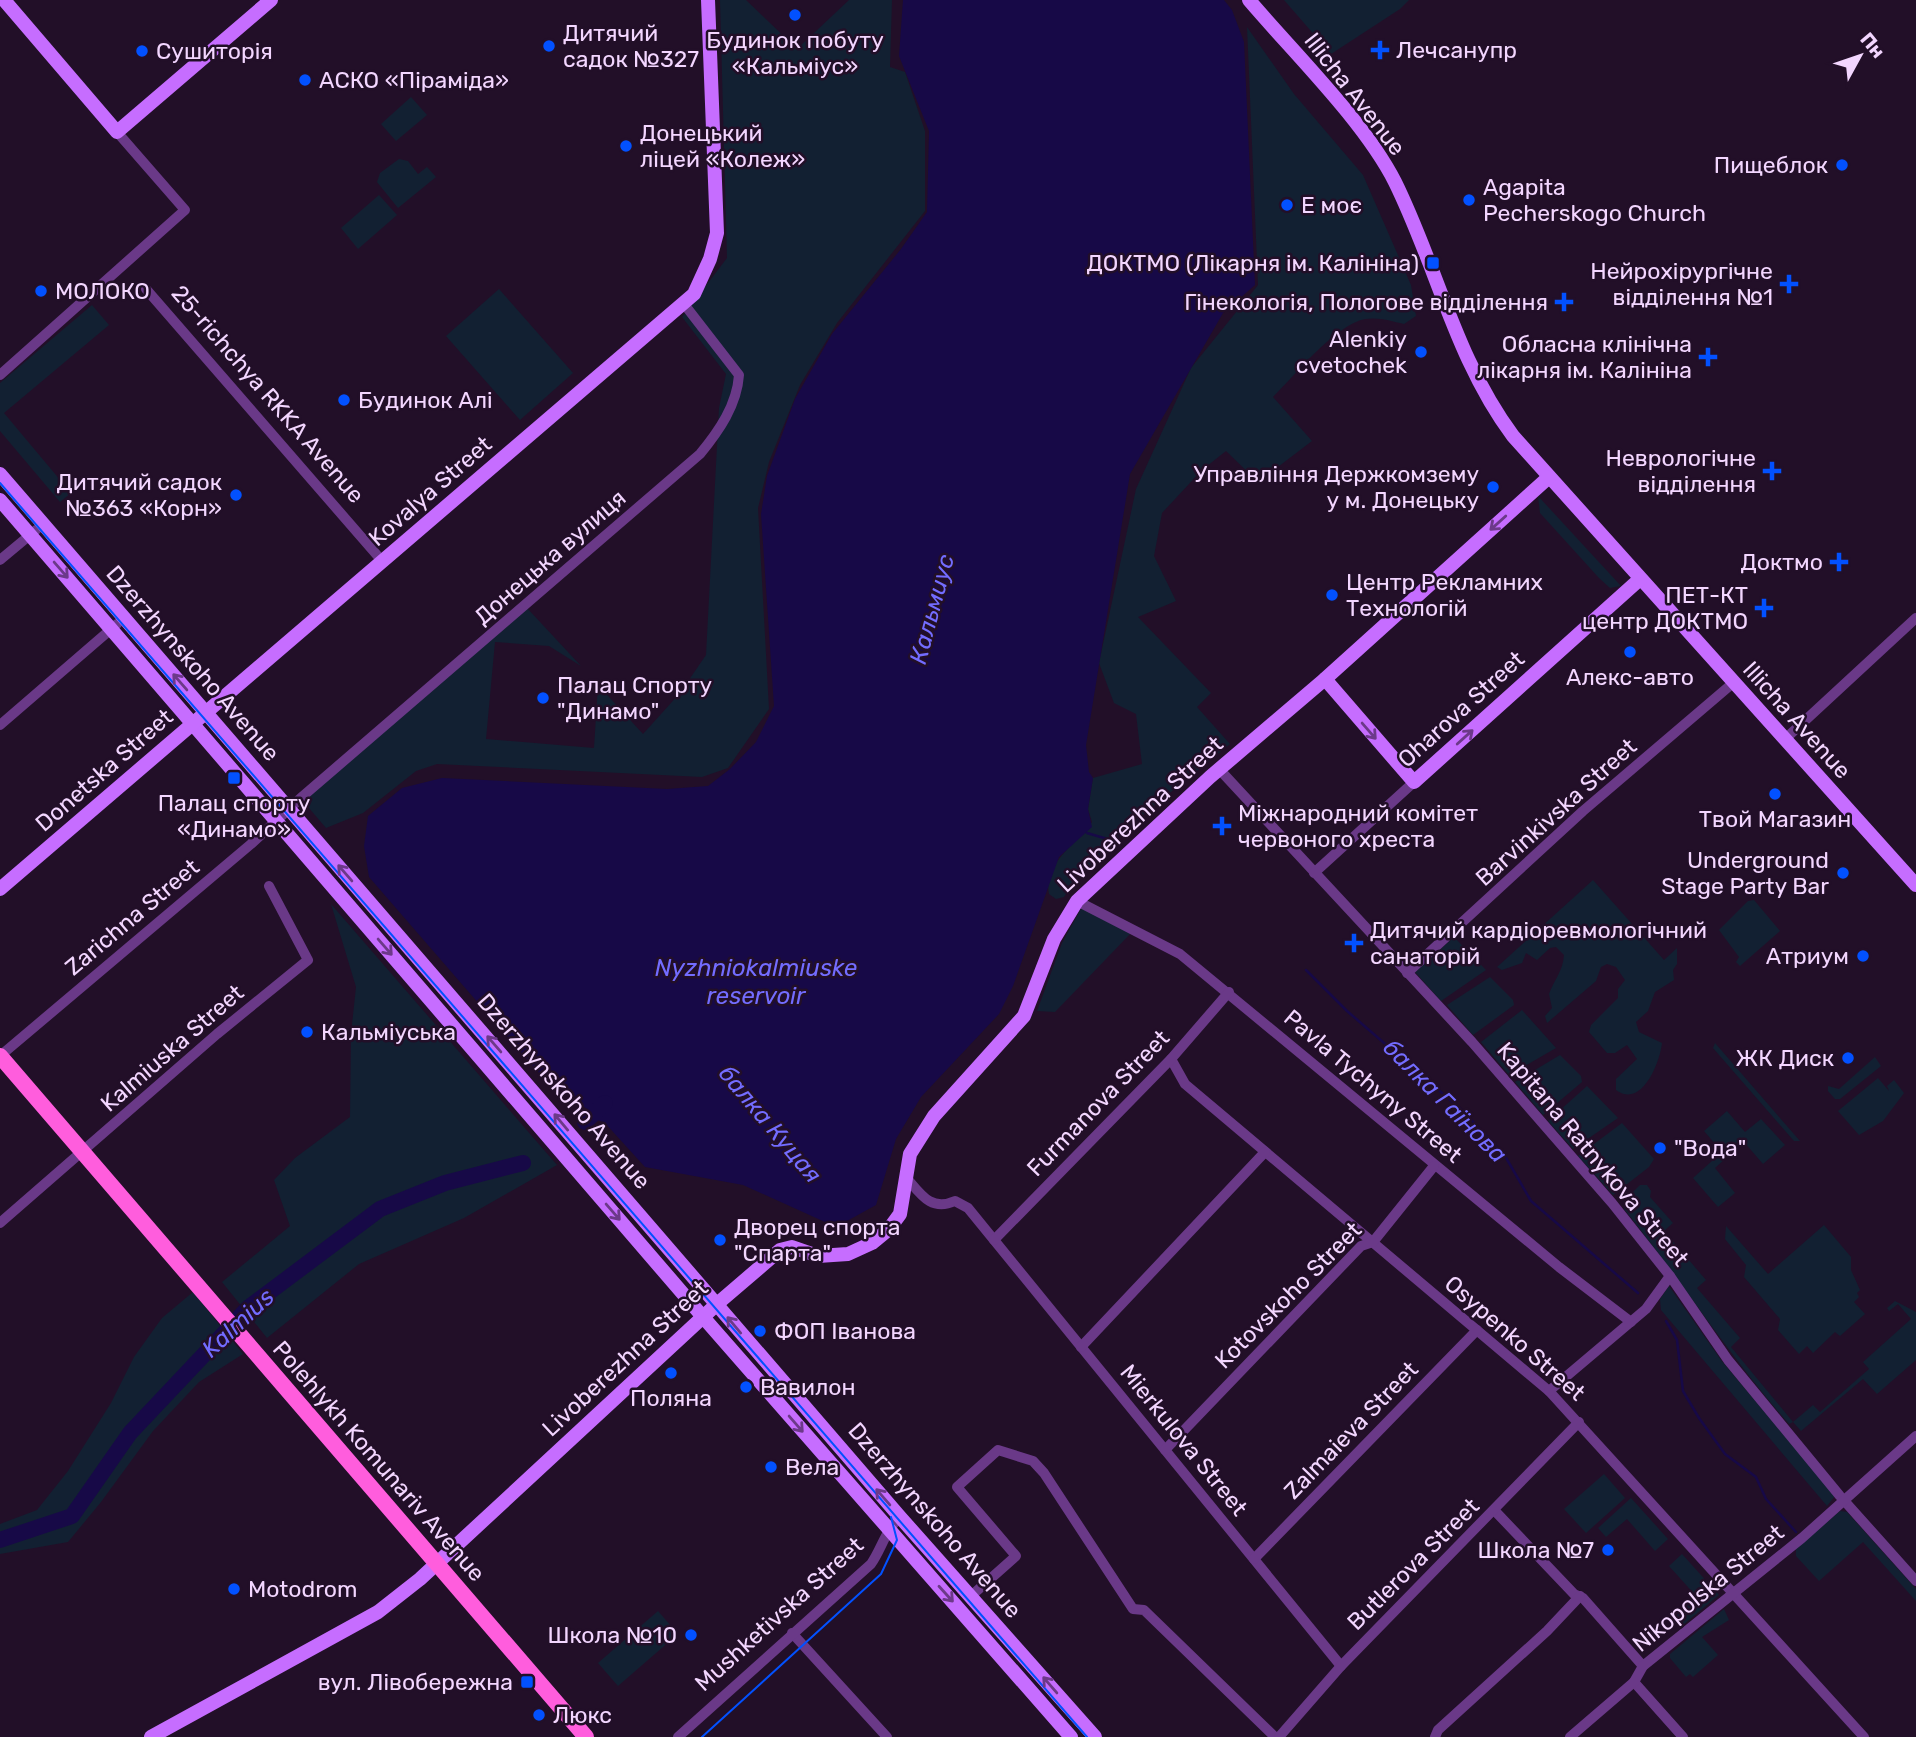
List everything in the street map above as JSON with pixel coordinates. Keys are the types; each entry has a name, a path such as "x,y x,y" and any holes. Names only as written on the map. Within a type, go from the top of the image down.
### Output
{"main road":[{"name":"Polehlykh Komunariv Avenue","path":"0,1056 586,1737"}],"street":[{"path":"0,375 185,210 4,0"},
{"path":"117,131 271,0"},
{"name":"Kovalya Street","path":"206,712 684,304 701,281 717,233 708,0"},
{"name":"Illicha Avenue","path":"1249,0 1382,160 1417,230 1468,365 1481,390 1513,436 1916,886"},
{"name":"25-richchya RKKA Avenue","path":"146,289 383,562"},
{"name":"Донецька вулиця","path":"289,808 578,562 700,454 717,433 732,405 739,375 734,365 684,304"},
{"name":"Dzerzhynskoho Avenue","path":"0,474 900,1517 1095,1737"},
{"name":"Livoberezhna Street","path":"152,1737 378,1612 438,1563 717,1304 780,1250 798,1248 818,1256 833,1257 848,1254 872,1243 897,1221 910,1154 934,1116 1024,1016 1054,939 1077,901 1219,769 1325,679 1549,478"},
{"name":"Dzerzhynskoho Avenue","path":"0,500 703,1317 1071,1737"},
{"path":"0,560 43,523"},
{"name":"Oharova Street","path":"1314,873 1640,579"},
{"path":"0,726 124,618"},
{"path":"1784,740 1916,618"},
{"path":"1325,679 1414,782"},
{"name":"Barvinkivska Street","path":"1407,973 1583,811 1733,682"},
{"name":"Donetska Street","path":"0,889 206,712"},
{"name":"Kapitana Ratnykova Street","path":"1219,769 1502,1077 1670,1276 1728,1360 1844,1501 1916,1581"},
{"name":"Zarichna Street","path":"0,1056 251,844 289,808"},
{"name":"Kalmiuska Street","path":"0,1223 217,1034 308,960 269,886"},
{"name":"Pavla Tychyny Street","path":"1077,901 1180,954 1229,992 1434,1166 1631,1322"},
{"name":"Furmanova Street","path":"994,1240 1171,1059 1229,992"},
{"name":"Osypenko Street","path":"1171,1059 1185,1084 1549,1391 1864,1737"},
{"path":"1081,1347 1265,1152"},
{"name":"Kotovskoho Street","path":"1165,1450 1361,1246 1373,1242 1434,1166"},
{"name":"Mierkulova Street","path":"905,1176 930,1204 960,1201 1341,1666"},
{"path":"1549,1391 1646,1308 1670,1276"},
{"name":"Zalmaieva Street","path":"1254,1559 1477,1330"},
{"name":"Butlerova Street","path":"1277,1737 1341,1666 1579,1422"},
{"name":"Nikopolska Street","path":"1570,1737 1634,1682 1643,1666 1844,1501 1916,1436"},
{"path":"971,1596 1016,1556 957,1487 998,1450 1032,1461 1133,1609 1144,1611 1277,1737"},
{"path":"1495,1511 1574,1594 1580,1596 1643,1666"},
{"name":"Mushketivska Street","path":"678,1737 871,1564 882,1548 887,1529 900,1517"},
{"path":"1435,1737 1438,1730 1546,1632 1580,1596"},
{"path":"792,1633 887,1737"},
{"path":"1634,1682 1683,1737"}],"shaded area":[{"path":"720,0 746,0 797,49 849,0 892,0 890,67 905,72 925,131 925,211 837,323 800,385 769,462 758,508 769,709 728,768 702,777 437,764 416,771 363,813 326,828 303,801 527,608 581,666 549,646 495,642 486,739 594,748 598,685 643,734 680,693 706,655 719,408 726,374 682,317 727,258"},
{"path":"1284,0 1409,0 1400,9 1331,54"},
{"path":"1247,27 1294,94 1363,175 1411,285 1416,316 1404,324 1375,319 1353,323 1316,352 1273,397 1312,441 1258,482 1226,451 1202,470 1162,513 1154,556 1176,601 1138,617 1211,693 1197,707 1230,744 1121,835 1081,875 1064,897 1056,899 1049,894 1051,873 1056,863 1092,822 1088,809 1093,778 1142,764 1136,714 1114,703 1099,663 1136,489 1191,368 1258,285"},
{"path":"411,97 427,115 396,141 381,124"},
{"path":"399,159 408,161 418,174 427,167 436,177 398,208 377,182 380,173"},
{"path":"379,195 397,215 358,249 341,228"},
{"path":"499,289 573,373 520,420 446,336"},
{"path":"92,305 109,325 4,413 71,493 60,502 0,431 0,383"},
{"path":"1538,496 1621,586 1610,588 1599,578 1540,513"},
{"path":"1593,880 1664,960 1677,948 1674,980 1655,992 1648,1011 1636,1022 1639,1032 1662,1043 1658,1061 1648,1081 1634,1093 1625,1094 1616,1090 1616,1079 1637,1059 1627,1045 1615,1053 1607,1053 1589,1032 1591,1025 1618,998 1618,989 1625,980 1616,967 1607,964 1601,967 1596,981 1547,1023 1545,1016 1552,1008 1549,994 1564,955 1556,947 1550,948 1537,960 1526,953 1522,963 1502,970 1497,967"},
{"path":"1754,900 1780,931 1740,966 1736,962 1739,957 1719,930 1748,901"},
{"path":"331,904 557,1165 464,1218 359,1264 267,1338 222,1282 290,1226 274,1180 295,1158 350,1117 351,1034 356,987"},
{"path":"1082,907 1132,932 1055,1012 1037,1011 1062,943"},
{"path":"1454,937 1486,970 1441,1001 1415,972"},
{"path":"1490,977 1513,1000 1514,1005 1473,1035 1447,1005"},
{"path":"1522,1010 1556,1048 1509,1075 1481,1042"},
{"path":"1715,1043 1800,1141 1794,1141 1713,1048"},
{"path":"1560,1055 1581,1076 1582,1082 1543,1115 1515,1082"},
{"path":"1875,1057 1881,1066 1840,1099 1835,1099 1828,1091 1828,1086 1839,1089"},
{"path":"1878,1078 1889,1091 1887,1086 1894,1080 1904,1093 1883,1121 1859,1135 1838,1111"},
{"path":"1587,1086 1618,1118 1573,1149 1548,1121"},
{"path":"1727,1111 1745,1132 1761,1119 1785,1145 1763,1164 1744,1142 1715,1168 1735,1193 1718,1207 1693,1178 1722,1152 1704,1131"},
{"path":"1622,1123 1654,1159 1649,1167 1613,1195 1578,1156"},
{"path":"1640,1185 1647,1185 1651,1191 1650,1197 1673,1223 1664,1231 1706,1280 1697,1288 1740,1338 1731,1347 1793,1422 1789,1424 1746,1372 1624,1209 1623,1202"},
{"path":"1824,1225 1851,1257 1851,1270 1860,1290 1857,1293 1859,1297 1854,1302 1865,1314 1840,1336 1835,1332 1813,1353 1807,1346 1799,1354 1778,1330 1780,1319 1744,1277 1746,1265 1725,1239 1726,1226 1768,1274"},
{"path":"1669,1286 1721,1360 1835,1496 1827,1506 1661,1310 1660,1299"},
{"path":"193,1292 243,1354 199,1382 153,1431 68,1542 0,1554 0,1524 37,1510 68,1471 111,1403 134,1357 162,1318"},
{"path":"1895,1301 1916,1312 1916,1360 1877,1394 1863,1379 1801,1431 1793,1422 1813,1405 1820,1412 1869,1369 1863,1362 1911,1319 1898,1304 1889,1311 1887,1308"},
{"path":"1604,1474 1625,1498 1586,1533 1564,1509"},
{"path":"1631,1498 1668,1539 1655,1551 1627,1519 1606,1537 1598,1528"},
{"path":"1840,1511 1847,1512 1916,1589 1916,1601 1863,1542 1819,1581 1796,1556 1796,1549"},
{"path":"1682,1554 1719,1595 1683,1625 1675,1617 1697,1597 1669,1566"},
{"path":"1724,1609 1729,1620 1702,1637 1718,1655 1693,1677 1690,1674 1686,1677 1670,1658 1670,1654"},
{"path":"658,1611 678,1634 618,1686 598,1663"}],"water":[{"name":"Nyzhniokalmiuske reservoir","path":"903,0 1224,0 1232,10 1244,42 1255,285 1223,313 1130,474 1086,745 1089,772 1093,778 1088,809 1092,827 1059,857 1013,986 999,1014 921,1097 896,1139 876,1205 847,1221 825,1222 743,1185 645,1167 604,1122 589,1118 587,1109 539,1073 369,877 364,846 368,816 402,788 442,778 667,789 708,786 730,769 756,742 774,706 761,514 767,476 795,399 832,334 901,249 927,212 929,131 899,56"}],"waterway":[{"path":"1087,833 1121,843"},
{"name":"балка Гаїнова","path":"1306,970 1347,1011 1463,1111 1505,1156 1531,1201 1638,1293"},
{"name":"Кальмиус","path":"585,1122 605,1103"},
{"name":"Kalmius","path":"0,1540 72,1516 130,1433 248,1308 380,1209 445,1183 523,1163"},
{"path":"1666,1321 1677,1340 1683,1391 1699,1418 1725,1454 1756,1477 1766,1499 1796,1532"}],"tram line":[{"path":"0,483 1087,1737"},
{"path":"702,1737 881,1574 897,1540 891,1517"}],"place":[{"name":"Будинок побуту «Кальміус»","path":"795,15"},
{"name":"Дитячий садок №327","path":"549,46"},
{"name":"Лечсанупр","path":"1380,50"},
{"name":"Сушиторія","path":"142,51"},
{"name":"АСКО «Піраміда»","path":"305,80"},
{"name":"Донецький ліцей «Колеж»","path":"626,146"},
{"name":"Пищеблок","path":"1842,165"},
{"name":"Agapita Pecherskogo Church","path":"1469,200"},
{"name":"Е моє","path":"1287,205"},
{"name":"ДОКТМО (Лікарня ім. Калініна)","path":"1433,263"},
{"name":"Нейрохірургічне відділення №1","path":"1789,284"},
{"name":"МОЛОКО","path":"41,291"},
{"name":"Гінекологія, Пологове відділення","path":"1564,302"},
{"name":"Alenkiy cvetochek","path":"1421,352"},
{"name":"Обласна клінічна лікарня ім. Калініна","path":"1708,357"},
{"name":"Будинок Алі","path":"344,400"},
{"name":"Неврологічне відділення","path":"1772,471"},
{"name":"Управління Держкомзему у м. Донецьку","path":"1493,487"},
{"name":"Дитячий садок №363 «Корн»","path":"236,495"},
{"name":"Доктмо","path":"1839,562"},
{"name":"Центр Рекламних Технологій","path":"1332,595"},
{"name":"ПЕТ-КТ центр ДОКТМО","path":"1764,608"},
{"name":"Алекс-авто","path":"1630,652"},
{"name":"Палац Спорту \"Динамо\"","path":"543,698"},
{"name":"Палац спорту «Динамо»","path":"234,778"},
{"name":"Твой Магазин","path":"1775,794"},
{"name":"Міжнародний комітет червоного хреста","path":"1222,826"},
{"name":"Underground Stage Party Bar","path":"1843,873"},
{"name":"Дитячий кардіоревмологічний санаторій","path":"1354,943"},
{"name":"Атриум","path":"1863,956"},
{"name":"Кальміуська","path":"307,1032"},
{"name":"ЖК Диск","path":"1848,1058"},
{"name":"\"Вода\"","path":"1660,1148"},
{"name":"Дворец спорта \"Спарта\"","path":"720,1240"},
{"name":"ФОП Іванова","path":"760,1331"},
{"name":"Поляна","path":"671,1373"},
{"name":"Вавилон","path":"746,1387"},
{"name":"Вела","path":"771,1467"},
{"name":"Школа №7","path":"1608,1550"},
{"name":"Motodrom","path":"234,1589"},
{"name":"Школа №10","path":"691,1635"},
{"name":"вул. Лівобережна","path":"527,1682"},
{"name":"Люкс","path":"539,1715"}],"water label":[{"name":"балка Куцая","path":"770,1124"}]}
